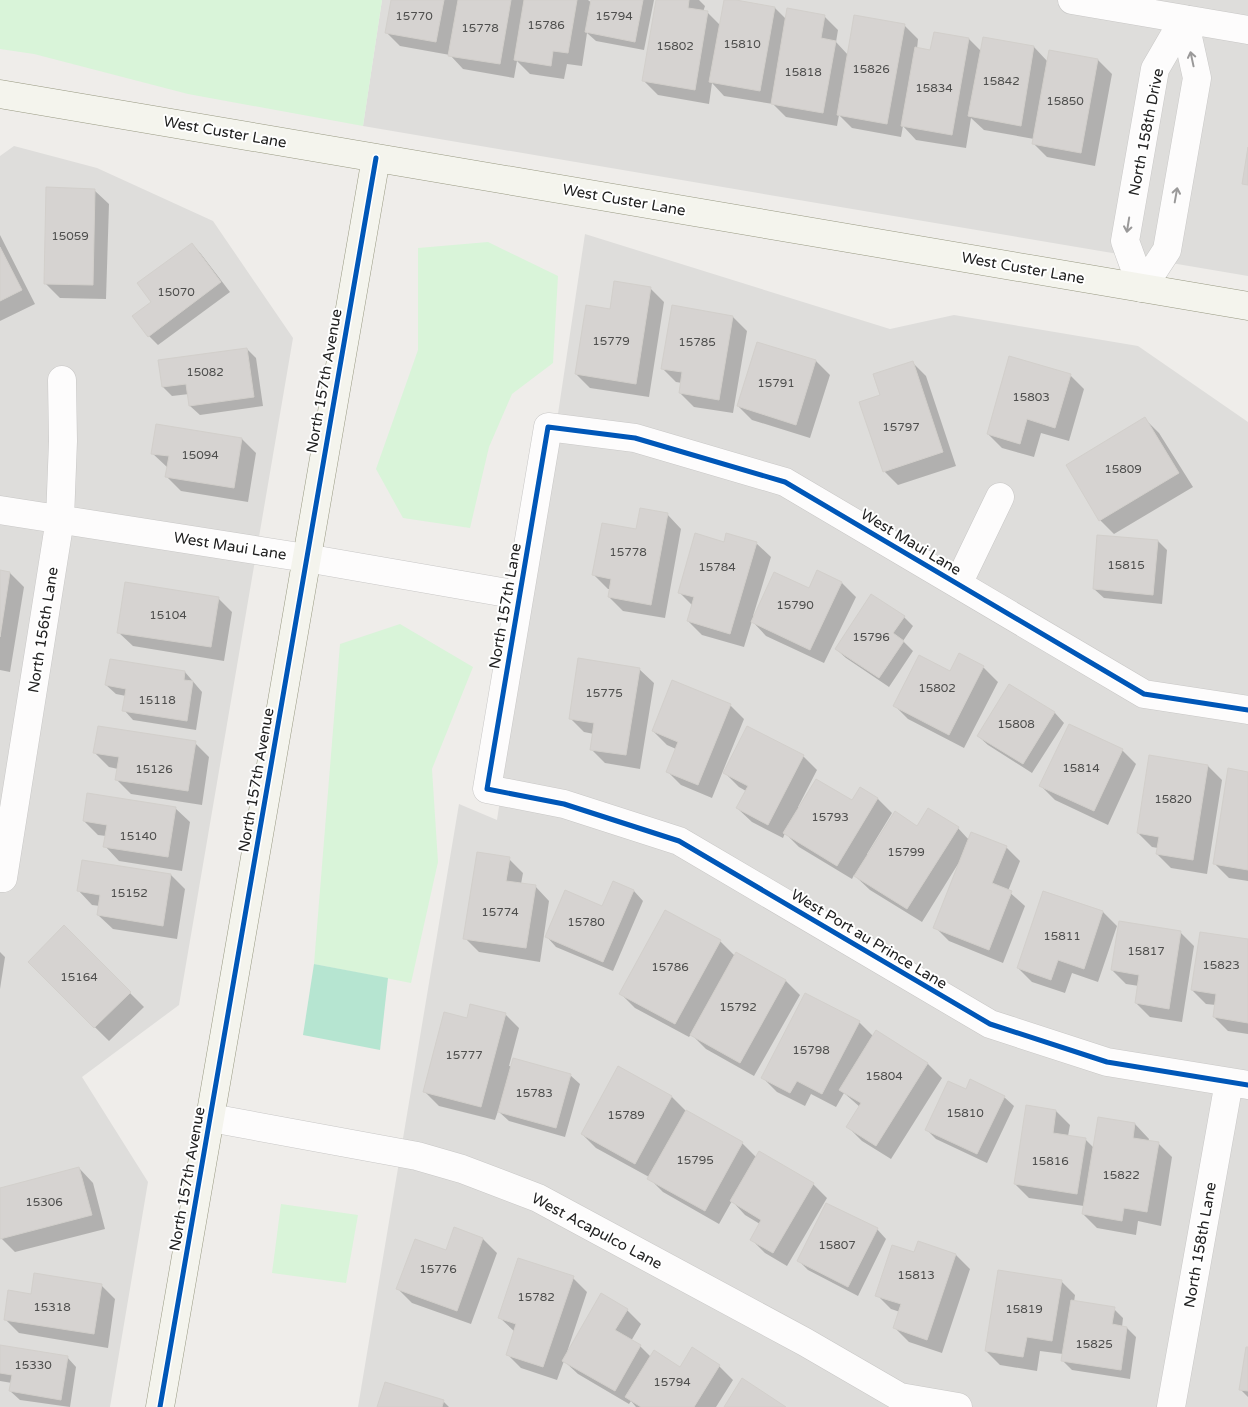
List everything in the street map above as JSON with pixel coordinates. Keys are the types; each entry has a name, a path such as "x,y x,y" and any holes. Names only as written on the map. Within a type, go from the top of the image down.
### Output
{"street":[{"path":"1072,0 1248,30"},
{"path":"1142,288 1167,250 1197,78 1184,19"},
{"name":"North 158th Drive","path":"1142,288 1125,241 1155,69 1184,19"},
{"name":"West Custer Lane","path":"0,94 1248,306"},
{"path":"1144,129 1186,137"},
{"name":"North 157th Avenue","path":"160,1407 376,158"},
{"name":"North 156th Lane","path":"2,878 60,519 63,441 62,380"},
{"name":"West Maui Lane","path":"548,427 635,438 786,482 1144,694 1248,710"},
{"name":"North 157th Lane","path":"486,788 548,427"},
{"name":"West Maui Lane","path":"958,584 1000,497"},
{"name":"West Maui Lane","path":"0,510 306,558 519,595"},
{"name":"West Port au Prince Lane","path":"486,788 564,804 679,841 990,1024 1107,1062 1238,1084"},
{"name":"North 158th Lane","path":"1170,1407 1238,1084"},
{"name":"West Acapulco Lane","path":"211,1118 417,1156 462,1169 529,1195 805,1342 900,1397 958,1407"}],"shaded area":[{"path":"382,0 1248,0 1248,276 363,126"},
{"path":"14,146 97,168 213,221 293,338 179,1005 82,1077 148,1182 110,1407 0,1407 0,156"},
{"path":"585,234 890,329 954,315 1138,346 1248,422 1248,1407 358,1407 459,804 497,820"}],"green space":[{"path":"0,0 382,0 363,126 188,94 34,54 0,49"},
{"path":"488,242 558,276 553,363 512,394 489,447 470,528 403,518 376,469 418,350 418,248"},
{"path":"400,624 473,667 432,769 438,862 411,983 314,964 340,644"},
{"path":"314,964 388,978 380,1050 303,1035"},
{"path":"281,1204 358,1215 346,1283 272,1273"}],"building":[{"path":"391,0 444,0 436,42 385,33"},
{"path":"458,0 511,0 500,64 448,56"},
{"path":"524,0 577,0 568,53 553,51 551,66 514,60"},
{"path":"591,0 643,0 635,42 585,32"},
{"path":"656,0 689,0 688,8 708,11 695,90 642,81"},
{"path":"724,0 736,0 775,7 760,91 709,82"},
{"path":"787,8 825,15 821,38 836,41 823,113 771,104"},
{"path":"854,15 905,24 887,124 837,115"},
{"path":"934,32 969,38 952,135 901,126 915,47 930,50"},
{"path":"983,37 1034,46 1021,126 968,116"},
{"path":"1049,50 1098,59 1081,153 1032,144"},
{"path":"1248,147 1248,185 1242,184"},
{"path":"46,187 95,189 93,285 44,284"},
{"path":"192,243 221,282 148,337 132,316 151,302 137,283"},
{"path":"0,247 22,290 0,301"},
{"path":"614,281 651,287 636,384 575,374 586,305 610,309"},
{"path":"672,305 733,316 719,400 679,393 682,372 661,369"},
{"path":"757,342 816,360 796,425 737,406"},
{"path":"247,348 254,397 189,406 186,384 162,387 158,360"},
{"path":"1009,356 1071,374 1055,428 1027,419 1020,444 987,434"},
{"path":"913,361 943,452 883,472 859,402 880,395 873,374"},
{"path":"1145,417 1179,473 1099,521 1066,465"},
{"path":"156,424 242,438 234,488 165,477 169,456 151,454"},
{"path":"640,508 668,513 651,605 608,597 611,579 592,575 602,523 636,529"},
{"path":"695,533 724,542 726,533 757,542 730,634 687,621 694,597 678,593"},
{"path":"1097,535 1158,540 1153,595 1093,589"},
{"path":"0,570 10,572 0,637"},
{"path":"817,570 842,582 810,650 751,622 774,572 809,588"},
{"path":"125,582 219,597 211,647 117,633"},
{"path":"871,594 905,616 893,633 904,641 879,678 835,649"},
{"path":"959,653 984,666 949,735 893,706 919,655 950,671"},
{"path":"578,658 640,668 626,755 590,750 594,723 569,719"},
{"path":"110,659 185,671 184,680 193,681 187,721 122,711 126,689 105,685"},
{"path":"672,680 731,704 698,785 666,772 678,742 652,731"},
{"path":"1009,684 1055,712 1023,764 977,736"},
{"path":"1069,724 1123,749 1094,811 1039,786"},
{"path":"98,726 196,741 188,791 115,780 119,757 93,753"},
{"path":"747,726 804,755 768,825 736,808 748,786 723,773"},
{"path":"1149,755 1208,765 1193,860 1156,854 1159,837 1137,833"},
{"path":"1228,768 1248,772 1248,870 1213,864"},
{"path":"816,779 852,800 860,787 878,798 837,866 783,833"},
{"path":"87,793 176,807 168,857 103,847 107,825 83,821"},
{"path":"928,808 959,827 907,909 854,876 895,811 917,826"},
{"path":"971,832 1007,846 992,883 1012,891 989,950 933,928"},
{"path":"477,852 510,857 506,881 536,885 526,948 463,939"},
{"path":"82,860 171,874 163,926 97,915 100,895 77,891"},
{"path":"613,881 634,890 603,962 545,937 565,890 602,906"},
{"path":"1043,891 1103,911 1084,969 1058,960 1051,980 1017,968"},
{"path":"665,910 721,940 675,1024 619,994"},
{"path":"1119,921 1181,931 1169,1009 1135,1003 1139,975 1111,970"},
{"path":"64,925 131,992 94,1028 28,962"},
{"path":"1200,932 1248,939 1248,1023 1213,1017 1216,994 1191,990"},
{"path":"736,952 786,980 740,1063 690,1035"},
{"path":"805,993 860,1021 822,1094 797,1081 790,1093 761,1078"},
{"path":"470,1004 506,1013 481,1107 423,1092 444,1012 467,1018"},
{"path":"876,1030 928,1063 876,1146 846,1127 861,1103 839,1090"},
{"path":"513,1058 571,1074 556,1128 498,1112"},
{"path":"618,1066 672,1096 635,1164 581,1134"},
{"path":"970,1079 1005,1096 977,1154 925,1130 948,1081 966,1089"},
{"path":"1026,1105 1056,1110 1053,1133 1086,1138 1077,1194 1014,1184"},
{"path":"686,1110 743,1142 705,1211 647,1179"},
{"path":"1098,1117 1135,1123 1133,1138 1159,1142 1147,1212 1124,1208 1122,1221 1082,1214"},
{"path":"759,1151 814,1183 773,1253 750,1240 761,1220 730,1201"},
{"path":"79,1167 92,1215 0,1239 0,1188"},
{"path":"826,1203 878,1228 848,1287 797,1261"},
{"path":"454,1227 483,1238 457,1311 396,1289 415,1239 446,1250"},
{"path":"918,1241 956,1254 927,1340 893,1328 901,1304 875,1296 892,1245 914,1252"},
{"path":"518,1258 574,1276 543,1367 506,1355 516,1324 498,1318"},
{"path":"998,1270 1062,1280 1052,1341 1027,1337 1023,1357 985,1351"},
{"path":"34,1273 102,1284 94,1334 4,1320 8,1290 31,1294"},
{"path":"601,1293 628,1309 615,1330 641,1345 615,1391 562,1361"},
{"path":"1071,1300 1115,1307 1112,1324 1127,1327 1121,1370 1061,1361"},
{"path":"0,1345 68,1356 61,1400 9,1391 12,1375 0,1373"},
{"path":"692,1347 720,1365 694,1407 641,1407 625,1397 654,1350 680,1367"},
{"path":"1246,1347 1248,1347 1248,1391 1239,1390"},
{"path":"742,1378 786,1407 724,1407"},
{"path":"385,1382 444,1400 442,1407 377,1407"}],"cycle path":[{"path":"160,1407 376,158"},
{"path":"1248,710 1144,694 785,482 635,438 548,427 487,789 564,804 679,841 990,1024 1107,1062 1248,1085"}]}
